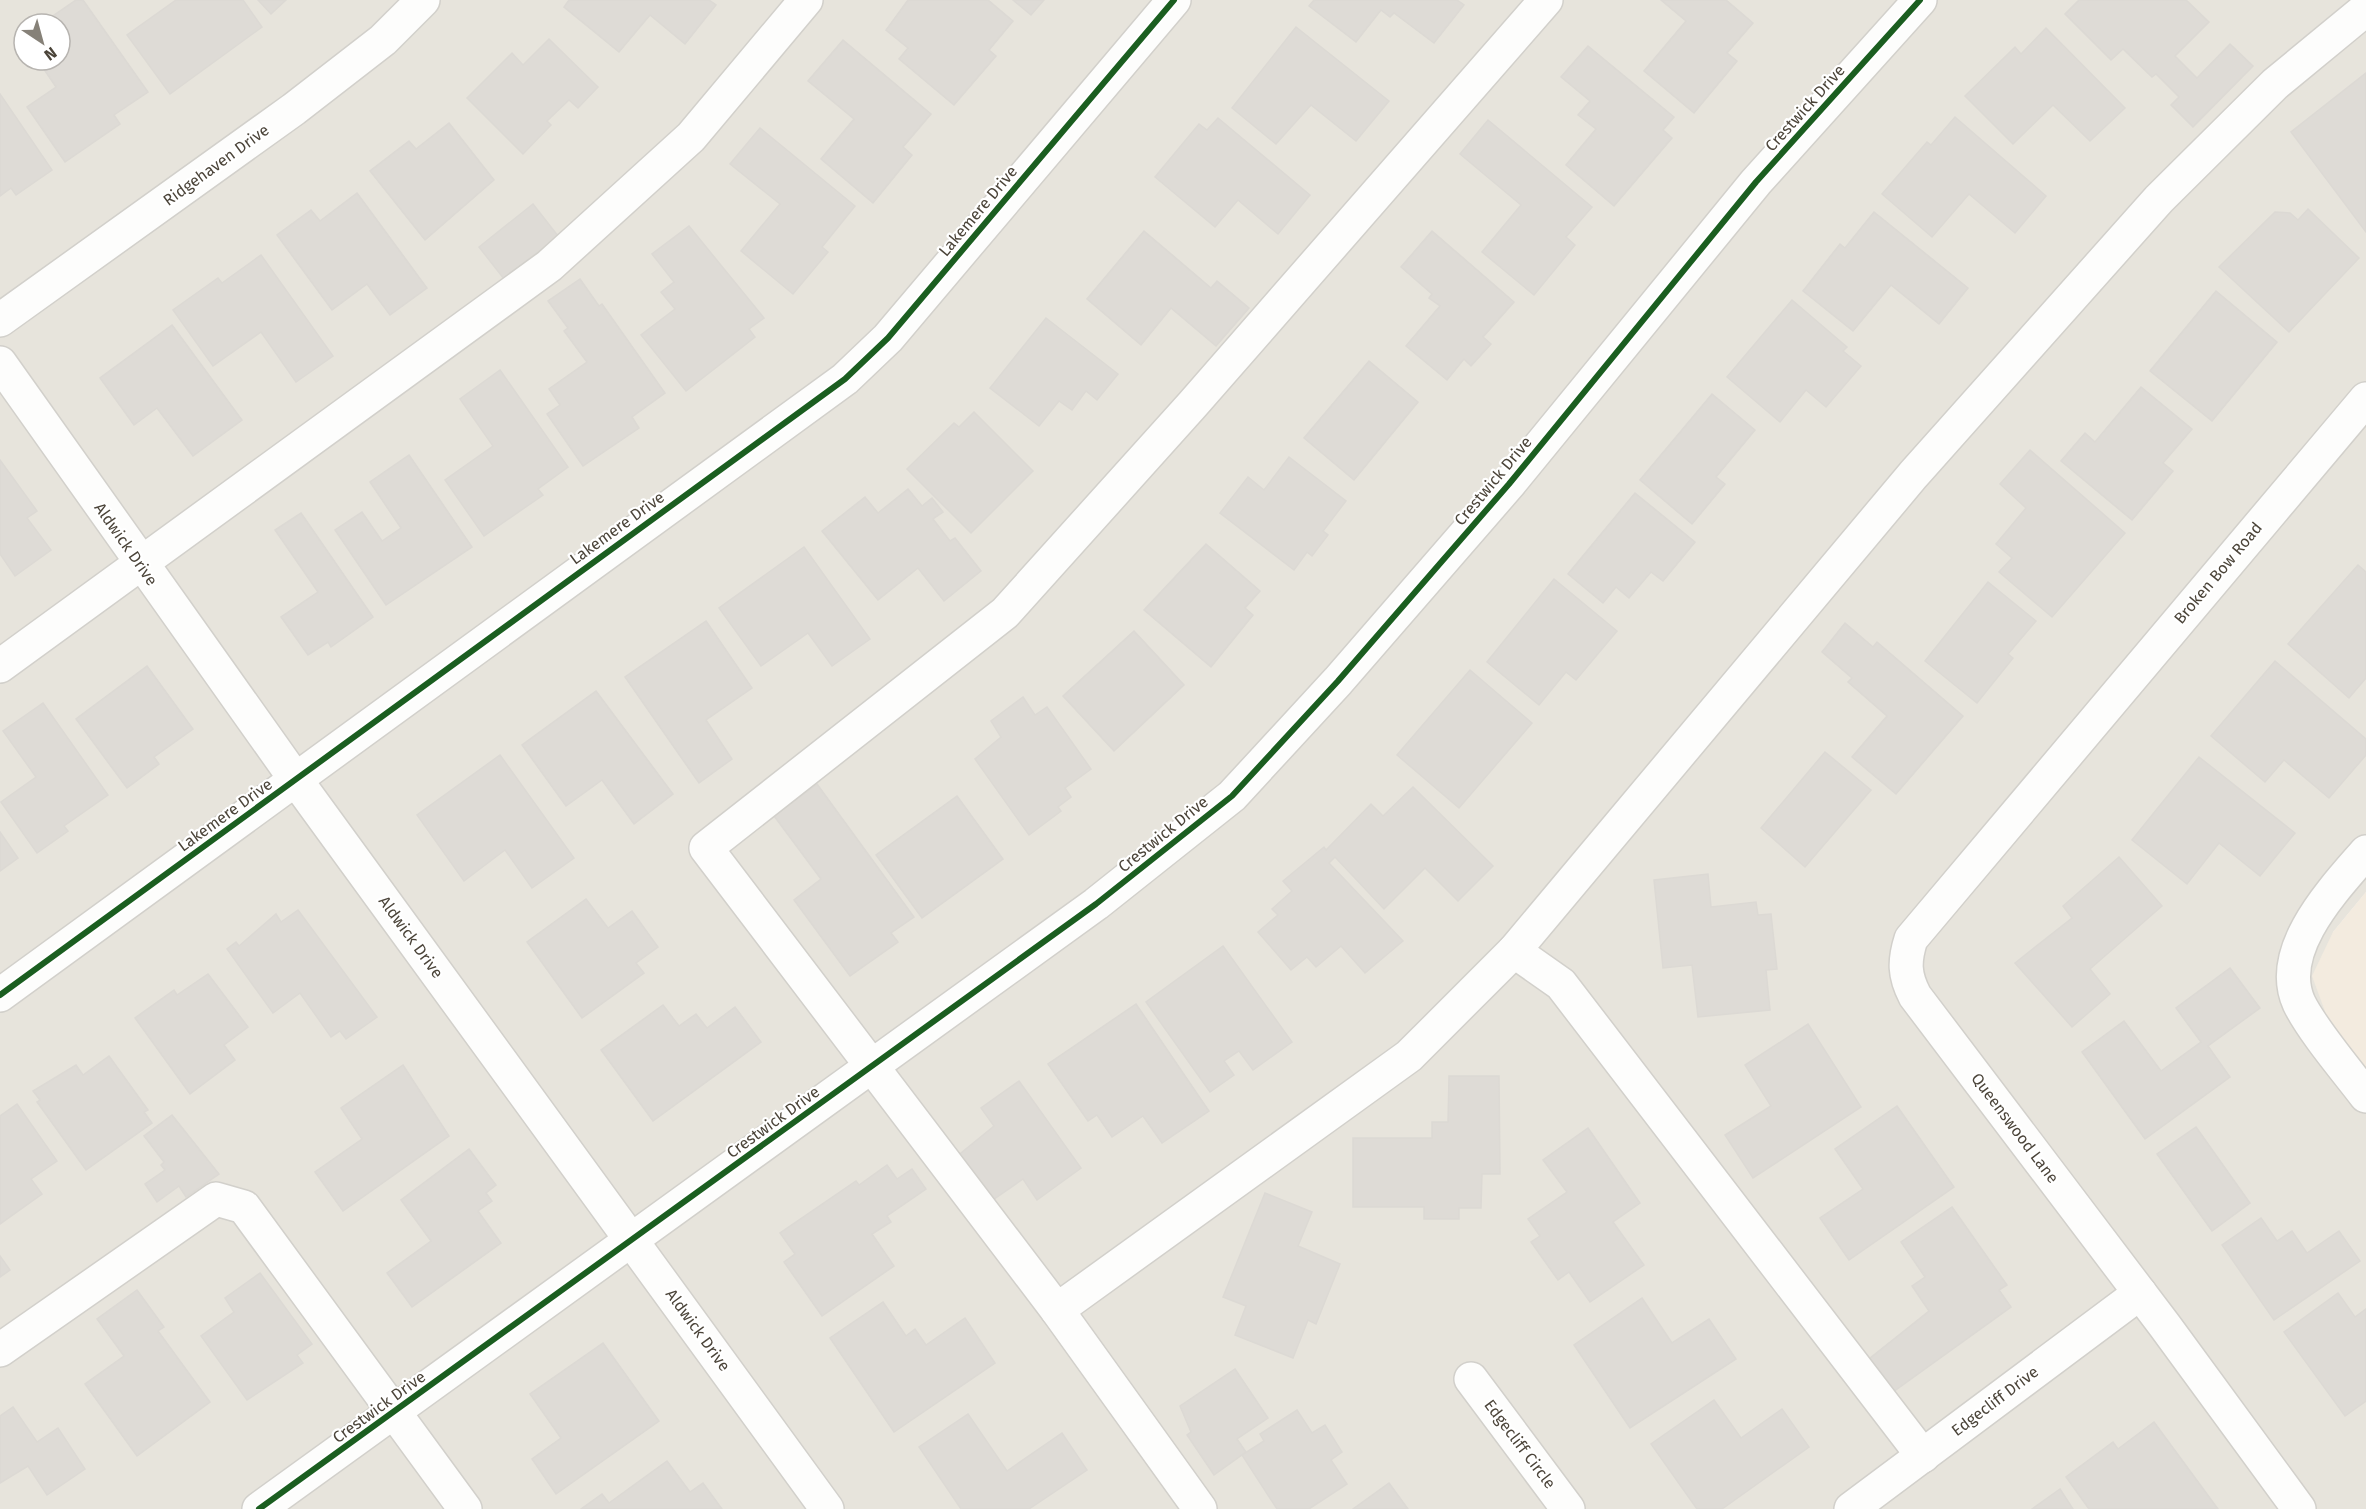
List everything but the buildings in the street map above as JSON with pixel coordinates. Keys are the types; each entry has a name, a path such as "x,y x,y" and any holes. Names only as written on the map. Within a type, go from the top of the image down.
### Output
{"street":[{"name":"Ridgehaven Drive","path":"0,320 294,110 383,40 423,0"},
{"path":"0,666 549,266 691,137 806,0"},
{"name":"Lakemere Drive","path":"0,995 845,379 888,338 1174,0"},
{"path":"1200,1509 1058,1310 706,848 1005,613 1193,404 1546,0"},
{"name":"Crestwick Drive","path":"259,1509 395,1413 1096,904 1232,796 1338,681 1509,484 1756,182 1920,0"},
{"path":"1058,1310 1409,1056 1514,951 1913,474 2159,199 2275,84 2366,9"},
{"name":"Aldwick Drive","path":"0,363 141,565 296,780 827,1509"},
{"name":"Broken Bow Road","path":"2070,747 2366,399"},
{"name":"Queenswood Lane","path":"2070,747 1911,939 1904,960 1906,979 1915,996 2140,1293 2299,1509"},
{"path":"2366,852 2318,908 2293,969 2293,984 2299,1004 2366,1096"},
{"path":"1514,951 1561,984 1923,1456"},
{"path":"0,1350 216,1199 244,1207 465,1509"},
{"name":"Edgecliff Drive","path":"1851,1509 2140,1293"},
{"name":"Edgecliff Circle","path":"1471,1379 1568,1509"}],"shaded area":[{"path":"0,0 2366,0 2366,892 2333,932 2326,1014 2366,1069 2366,1509 0,1509"},
{"path":"2366,892 2366,1069 2326,1014 2312,976 2333,932"}],"cycle path":[{"path":"0,995 845,379 888,338 1174,0"},
{"path":"259,1509 1096,904 1232,796 1338,681 1509,484 1756,182 1920,0"}]}
